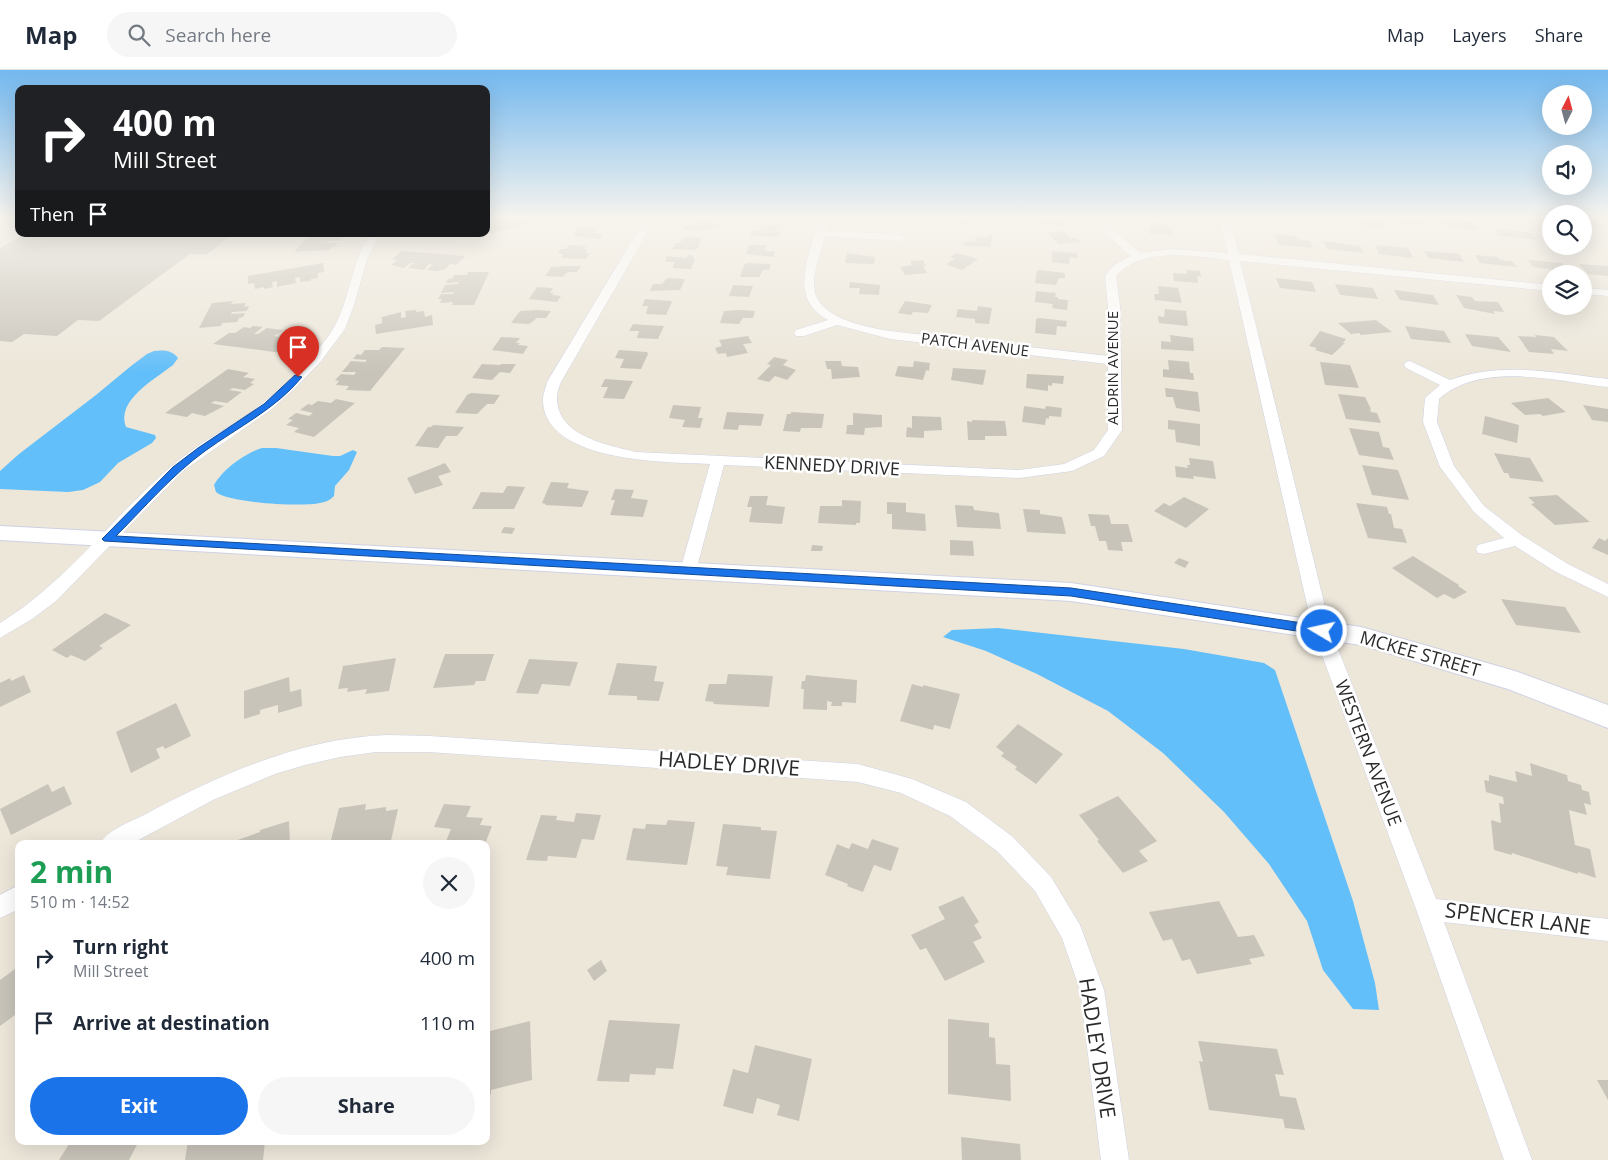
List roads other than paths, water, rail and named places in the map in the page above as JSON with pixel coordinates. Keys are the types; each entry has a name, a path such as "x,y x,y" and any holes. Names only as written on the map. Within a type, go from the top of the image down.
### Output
{"street":[{"path":"0,631 14,624 53,595 176,469 201,450 268,406 309,366 332,339 344,317 357,270"},
{"name":"KENNEDY DRIVE","path":"620,270 554,382 550,398 554,414 565,431 592,446 636,456 1020,474 1067,468 1099,453"},
{"name":"PATCH AVENUE","path":"812,270 808,294 823,312 838,321 868,332 1115,361"},
{"name":"ALDRIN AVENUE","path":"1099,453 1115,430 1114,306 1110,276 1114,270"},
{"name":"WESTERN AVENUE","path":"1238,270 1322,631 1428,909 1518,1160"},
{"path":"1360,270 1542,287"},
{"path":"1592,292 1608,293"},
{"path":"800,333 838,321"},
{"path":"1410,365 1450,384"},
{"path":"1608,383 1519,374 1475,376 1450,384 1432,398 1430,422 1447,467 1479,509 1516,540 1562,568 1608,591"},
{"path":"688,571 718,460"},
{"name":"MCKEE STREET","path":"0,533 1071,592 1361,636 1515,681 1608,717"},
{"path":"1484,549 1516,540"},
{"name":"HADLEY DRIVE","path":"118,840 180,805 226,783 276,765 324,752 377,744 429,744 858,773 905,785 958,809 1005,844 1043,884 1072,934 1092,990 1115,1160"},
{"path":"0,907 15,898"},
{"name":"SPENCER LANE","path":"1428,909 1608,930"}],"water":[{"path":"154,351 167,351 173,353 178,358 173,365 147,384 131,399 124,417 126,427 155,435 156,438 152,443 118,463 100,482 83,490 68,492 0,489 0,471 131,366"},
{"path":"262,448 276,448 333,456 340,456 353,450 357,452 349,470 335,486 334,496 324,502 298,505 266,503 235,499 216,492 214,485 223,473 235,462"},
{"path":"998,628 1184,649 1264,663 1275,670 1353,901 1375,983 1379,1010 1353,1009 1323,970 1307,921 1269,864 1224,812 1163,753 1108,711 1037,674 986,651 943,637 952,630"}]}
